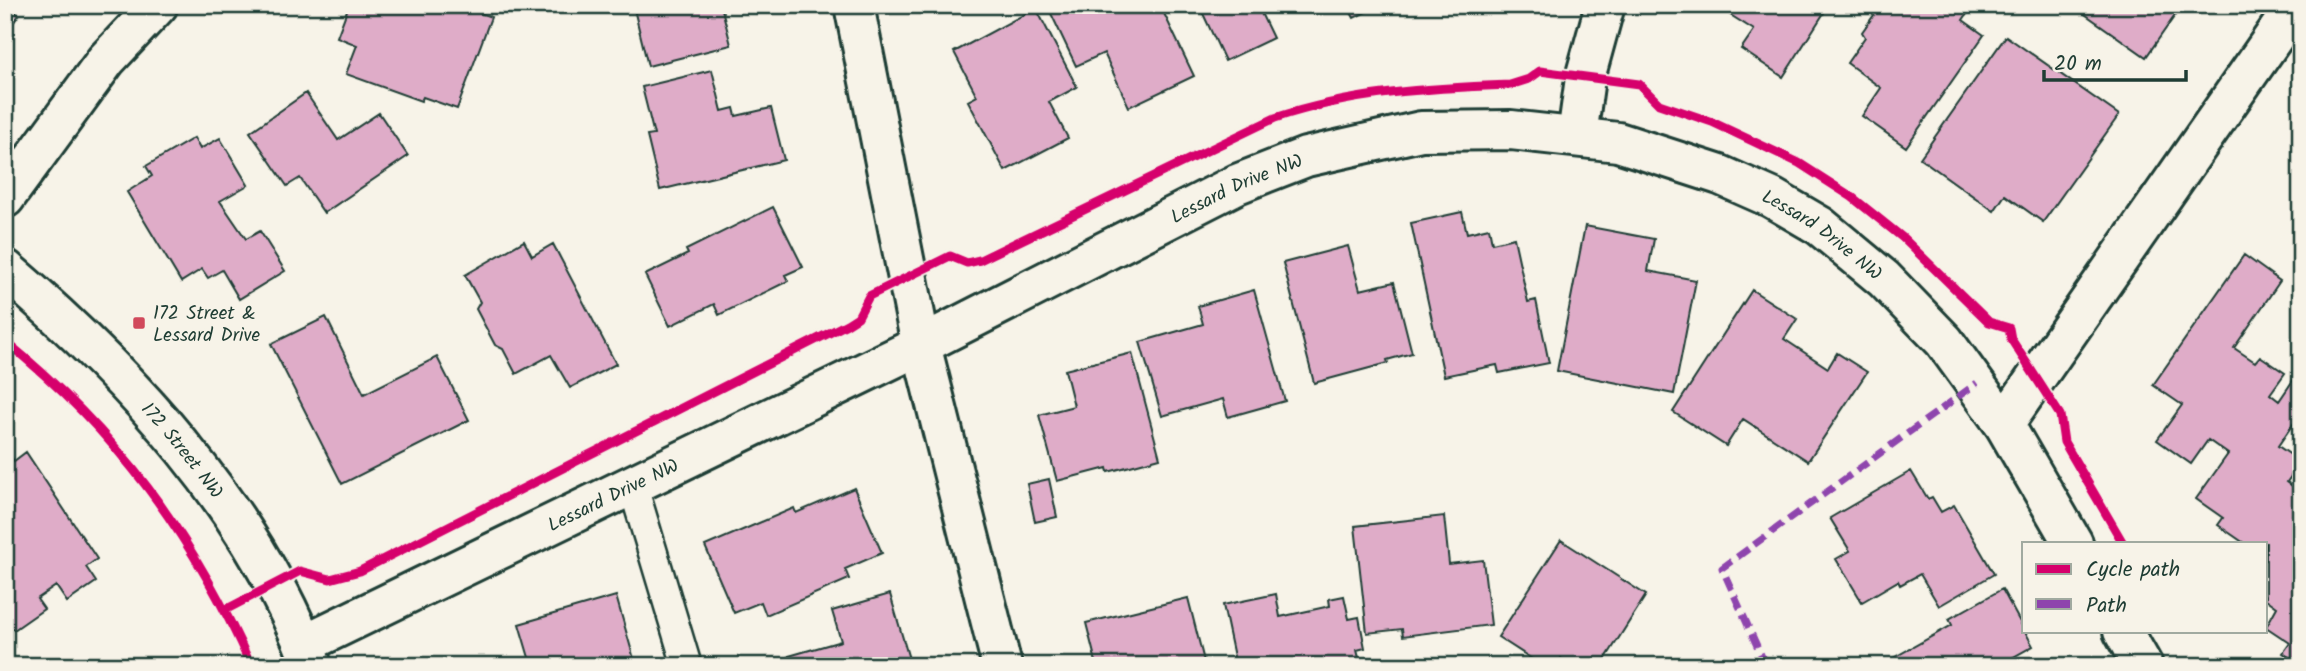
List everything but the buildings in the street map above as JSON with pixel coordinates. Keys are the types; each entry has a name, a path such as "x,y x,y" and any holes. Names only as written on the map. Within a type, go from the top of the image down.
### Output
{"street":[{"path":"5,198 106,60 158,5"},
{"path":"853,5 922,345 1002,666"},
{"path":"1577,136 1585,78 1605,5"},
{"path":"2004,424 2296,5"},
{"name":"Lessard Drive NW","path":"308,655 632,483 922,345 1237,184 1306,157 1421,131 1511,130 1577,136 1657,153 1720,175 1772,198 1820,226 1884,279 1944,341 2004,424 2072,542"},
{"name":"172 Street NW","path":"5,269 87,344 202,472 243,532 308,655"},
{"path":"2124,632 2143,666"}],"lane":[{"path":"632,483 687,666"}],"marked path":[{"path":"1766,666 1722,568 1977,383"}],"cycle path":[{"path":"225,610 300,571 330,579 360,571 847,324 858,317 869,296 950,256 967,263 980,260 1275,118 1362,97 1421,90 1510,85 1529,79 1540,71 1639,84 1659,104 1712,122 1799,163 1852,197 1903,238 1989,322 2009,328 2011,339 2060,415 2064,442 2122,542"},
{"path":"5,341 83,412 148,488 204,573 251,666"}],"place":[{"name":"172 Street & Lessard Drive","path":"139,323"}]}
